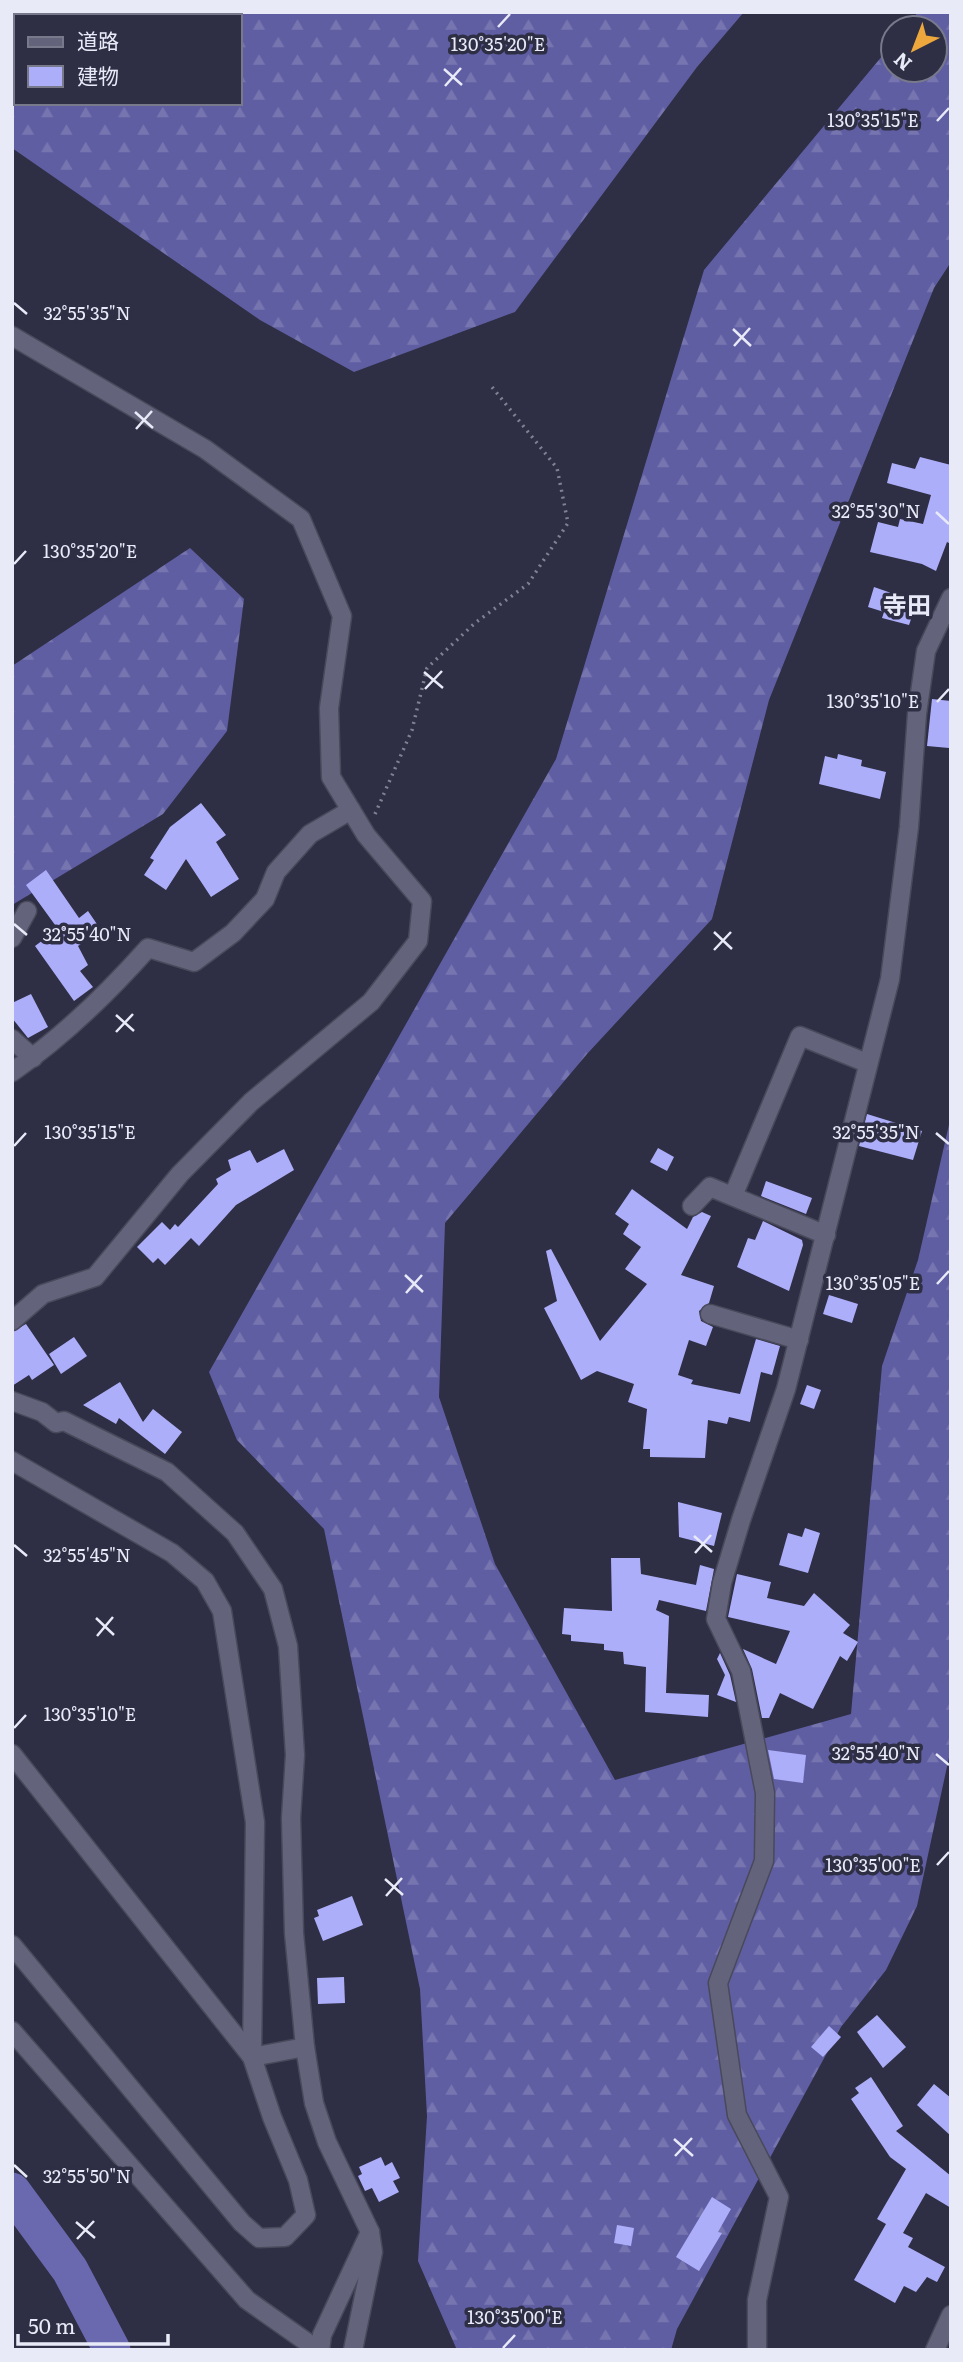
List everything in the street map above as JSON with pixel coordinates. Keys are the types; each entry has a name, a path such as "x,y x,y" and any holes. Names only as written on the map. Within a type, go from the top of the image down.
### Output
{"street":[{"path":"12,336 205,449 301,519 342,616 329,708 331,777 366,835 422,901 418,941 371,1002 251,1102 180,1174 95,1277 43,1294 12,1321"},
{"path":"757,2350 757,2300 779,2197 737,2115 718,1983 764,1861 765,1793 741,1671 716,1619 726,1570 786,1389 890,979 926,651 951,598"},
{"path":"12,1072 33,1058 113,988 148,948 194,962 233,933 265,899 276,872 310,834 351,810"},
{"path":"12,938 27,911"},
{"path":"733,1196 800,1036 867,1063"},
{"path":"12,1039 33,1058"},
{"path":"692,1206 710,1187 826,1236"},
{"path":"710,1314 799,1340"},
{"path":"12,1401 42,1412 56,1423 64,1422 167,1472 235,1533 273,1589 288,1646 295,1755 291,1818 293,1933 305,2047 314,2103 327,2142 370,2232 373,2252 353,2350"},
{"path":"12,1461 172,1553 205,1581 222,1611 255,1822 253,2057 272,2117 298,2180 306,2215 285,2237 259,2238 242,2223 12,1945"},
{"path":"12,1754 253,2057"},
{"path":"12,2031 247,2300 319,2350 322,2335 370,2232"},
{"path":"253,2057 305,2047"},
{"path":"936,2350 951,2315"}],"path":[{"path":"366,835 412,730 426,668 475,623 528,584 568,523 557,468 492,387"}],"green space":[{"path":"12,12 744,12 697,67 515,312 354,372 260,320 12,148"},
{"path":"951,12 951,262 934,288 769,700 712,919 587,1054 445,1223 439,1397 495,1564 615,1780 851,1714 882,1366 918,1260 951,1116 951,1748 917,1906 886,1970 841,2027 677,2329 671,2350 457,2350 418,2261 427,2116 420,1989 324,1529 237,1440 209,1372 556,759 704,270 879,60 879,84 949,84 949,14 916,14"},
{"path":"190,548 244,599 227,731 163,814 12,905 12,666"}],"building":[{"path":"920,457 951,465 951,544 947,542 936,571 922,564 870,552 878,522 898,527 900,519 923,524 931,495 887,483 892,463 915,469"},
{"path":"874,587 917,602 909,625 882,618 884,612 868,607"},
{"path":"932,699 951,701 949,748 927,746"},
{"path":"838,754 862,760 861,766 886,772 880,799 819,784 825,756 837,759"},
{"path":"201,803 226,835 216,842 239,879 211,897 186,859 166,890 144,875 154,860 150,858 170,827"},
{"path":"46,870 79,918 88,911 101,930 78,946 88,965 80,971 93,987 74,1001 35,946 58,929 26,885"},
{"path":"31,994 48,1027 28,1038 12,1018 12,1003"},
{"path":"867,1114 922,1131 913,1160 859,1146"},
{"path":"658,1148 674,1157 667,1171 650,1162"},
{"path":"284,1149 294,1170 236,1205 199,1246 191,1238 165,1265 158,1258 153,1263 137,1247 162,1222 170,1230 175,1224 178,1227 218,1184 216,1179 231,1170 228,1160 250,1150 257,1163"},
{"path":"766,1181 812,1198 806,1214 761,1196"},
{"path":"632,1189 687,1229 693,1217 702,1212 711,1216 681,1275 714,1286 709,1303 699,1311 701,1321 713,1327 706,1346 689,1340 678,1375 693,1380 691,1384 740,1394 756,1339 780,1346 772,1375 761,1372 750,1422 729,1417 727,1424 708,1420 705,1458 650,1457 650,1449 643,1449 647,1409 628,1402 634,1384 597,1371 581,1380 544,1308 557,1301 546,1251 551,1249 600,1341 647,1284 625,1269 641,1247 623,1234 629,1224 615,1214"},
{"path":"763,1221 802,1240 803,1245 789,1291 737,1267 748,1238 755,1240"},
{"path":"829,1295 858,1304 852,1323 823,1314"},
{"path":"26,1324 54,1365 32,1380 29,1375 12,1386 12,1332"},
{"path":"74,1337 87,1356 61,1374 49,1354"},
{"path":"120,1382 143,1422 153,1409 182,1432 165,1454 119,1418 116,1424 83,1405"},
{"path":"807,1385 821,1390 814,1409 800,1404"},
{"path":"678,1502 722,1513 714,1546 679,1537"},
{"path":"805,1528 820,1533 808,1573 779,1565 788,1533 802,1537"},
{"path":"611,1558 640,1558 641,1574 696,1585 700,1565 714,1569 706,1611 659,1600 656,1610 669,1616 666,1693 709,1695 708,1717 645,1712 646,1667 624,1664 623,1652 604,1650 604,1644 571,1641 571,1635 562,1634 564,1608 612,1611"},
{"path":"737,1574 771,1582 767,1598 804,1606 814,1593 850,1625 843,1633 858,1642 847,1661 840,1656 813,1709 780,1693 769,1718 762,1718 752,1669 743,1649 776,1664 790,1631 728,1617"},
{"path":"720,1653 730,1675 736,1702 717,1695 725,1675 717,1659"},
{"path":"768,1750 806,1755 803,1783 774,1779"},
{"path":"352,1896 363,1925 323,1941 314,1918 319,1916 317,1910"},
{"path":"344,1977 345,2003 318,2004 317,1978"},
{"path":"877,2015 906,2047 883,2068 857,2032"},
{"path":"829,2026 841,2037 823,2057 811,2047"},
{"path":"871,2077 903,2126 896,2131 951,2176 951,2208 926,2193 903,2233 913,2238 908,2247 945,2267 937,2282 927,2277 916,2292 904,2286 895,2303 854,2280 886,2224 877,2219 906,2169 890,2157 851,2099 859,2093 855,2088"},
{"path":"934,2084 951,2098 951,2136 917,2105"},
{"path":"381,2157 385,2166 392,2162 400,2178 393,2181 399,2192 379,2202 372,2188 365,2191 358,2176 362,2174 359,2167"},
{"path":"712,2197 731,2209 718,2232 722,2233 699,2271 676,2257"},
{"path":"617,2225 634,2228 631,2246 614,2243"}],"waterway":[{"path":"12,2191 70,2270 112,2350"}],"district":[{"name":"寺田","path":"907,603"}]}
